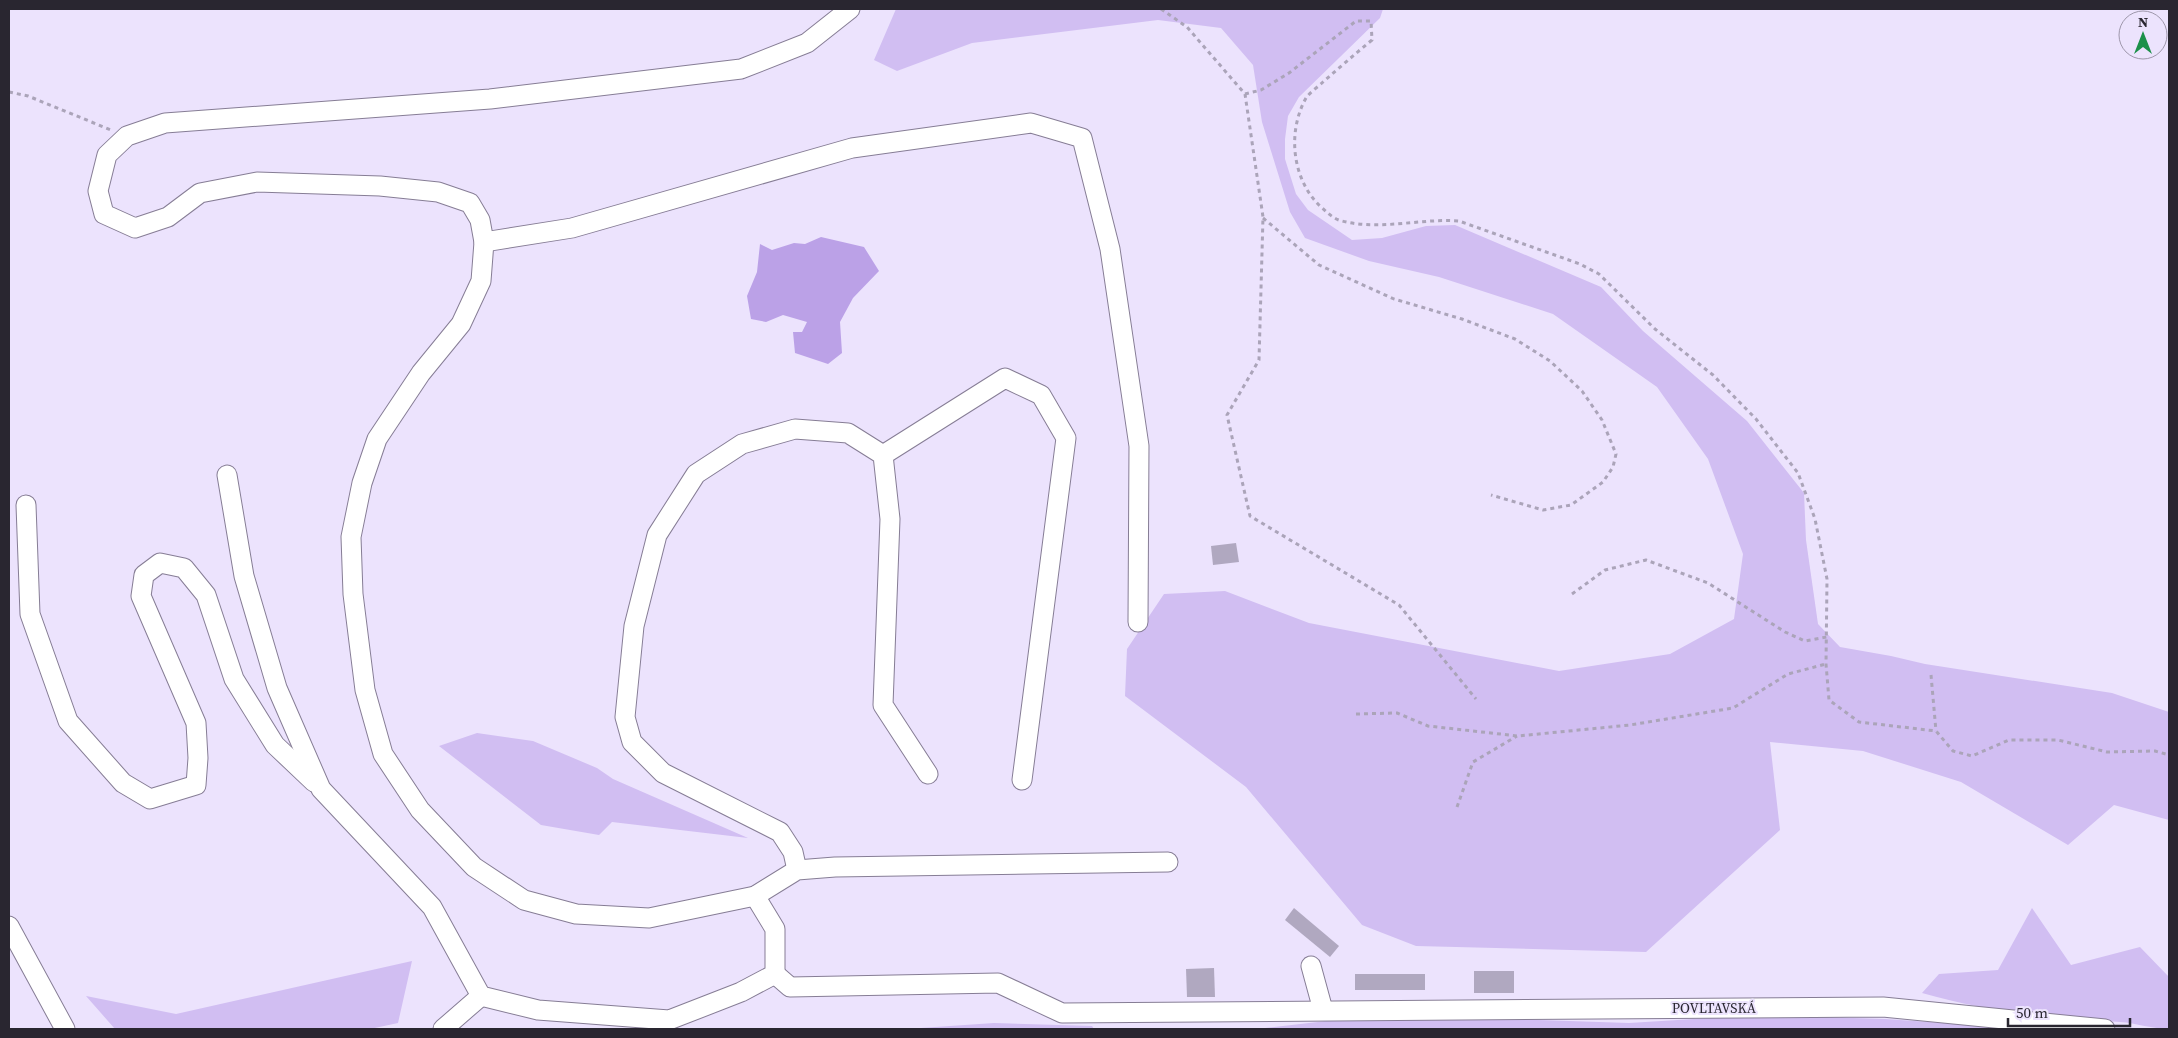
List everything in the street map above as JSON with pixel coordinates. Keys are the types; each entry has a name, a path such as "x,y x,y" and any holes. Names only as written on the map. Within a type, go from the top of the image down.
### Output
{"lane":[{"path":"850,9 806,43 742,69 490,98 165,124 127,136 107,155 98,191 104,214 135,228 168,217 200,193 257,182 380,186 438,192 470,204 480,220 484,242 481,281 461,324 421,374 376,439 362,483 351,537 353,594 365,690 383,754 420,810 474,867 524,900 576,914 649,918 755,896 797,870 835,867 1168,862"},
{"path":"484,242 572,228 852,148 1031,123 1082,138 1110,250 1139,446 1138,622"},
{"path":"883,455 1005,378 1042,395 1066,438 1022,780"},
{"path":"797,870 793,852 780,832 663,773 632,742 625,718 634,626 657,534 696,474 742,444 795,429 848,433 883,455"},
{"path":"883,455 890,519 883,705 928,774"},
{"path":"227,474 244,576 277,688 321,789"},
{"path":"26,505 30,614 68,721 123,783 150,799 196,785 198,758 196,723 141,596 144,575 160,563 184,568 206,595 234,679 275,745 321,789 432,907 481,996 538,1010 669,1020 740,992 775,974 775,929 755,896"},
{"path":"9,926 65,1029"},
{"path":"1311,966 1323,1010"},
{"name":"POVLTAVSKÁ","path":"775,974 790,987 998,983 1062,1013 1883,1007 2105,1029"},
{"path":"443,1029 481,996"}],"path":[{"path":"1161,9 1188,27 1246,94 1263,217 1259,360 1227,415 1250,516 1399,605 1476,699"},
{"path":"1246,94 1261,90 1289,73 1356,21 1371,21 1372,40 1307,96 1296,123 1294,157 1302,182 1311,197 1328,214 1341,221 1376,226 1440,220 1459,221 1580,264 1599,274 1655,329 1713,375 1756,419 1798,473 1816,519 1827,579 1826,664 1829,700 1858,722 1936,731"},
{"path":"9,92 28,96 127,136"},
{"path":"1263,217 1319,265 1394,299 1462,319 1515,339 1550,361 1582,391 1602,420 1616,454 1613,467 1603,482 1571,505 1543,510 1491,495"},
{"path":"1572,594 1605,570 1646,560 1708,583 1785,632 1805,640 1827,637"},
{"path":"1356,714 1397,713 1428,726 1518,736 1630,725 1733,708 1788,674 1826,664"},
{"path":"1931,675 1936,731 1953,751 1972,756 2009,740 2058,740 2107,752 2155,751 2169,755"},
{"path":"1457,807 1473,762 1518,736"}],"shaded area":[{"path":"896,9 1383,9 1380,18 1299,97 1288,116 1285,159 1296,194 1308,210 1352,240 1382,238 1426,226 1455,225 1601,287 1643,331 1747,421 1804,493 1806,540 1818,624 1840,647 1925,664 2112,693 2169,712 2169,820 2114,805 2068,845 1961,782 1863,751 1770,742 1780,830 1646,952 1416,946 1362,925 1246,787 1125,696 1127,649 1164,594 1225,591 1309,623 1559,671 1670,654 1734,619 1743,554 1708,459 1657,387 1553,314 1439,277 1369,261 1305,238 1290,212 1262,122 1253,65 1221,28 1158,20 972,43 897,71 874,60"},
{"path":"821,237 864,247 879,271 853,298 840,322 842,353 828,364 795,353 793,332 802,332 807,322 783,315 766,322 751,319 747,296 757,272 760,244 772,250 794,243 805,244"},
{"path":"477,733 533,741 597,768 613,779 748,838 612,822 599,835 541,825 439,746"},
{"path":"2032,908 2071,965 2140,947 2169,977 2169,1029 1996,1009 1922,993 1939,974 1998,970"},
{"path":"412,961 398,1023 370,1029 115,1029 86,996 176,1014"},
{"path":"1759,1015 1885,1019 2032,1029 1256,1029 1335,1020 1480,1018 1629,1023"},
{"path":"994,1023 1092,1026 1094,1029 906,1029"}],"building":[{"path":"1236,543 1239,562 1213,565 1211,546"},
{"path":"1294,908 1339,946 1330,957 1285,920"},
{"path":"1214,968 1215,997 1187,997 1186,969"},
{"path":"1474,971 1514,971 1514,993 1474,993"},
{"path":"1355,974 1425,974 1425,990 1355,990"}]}
